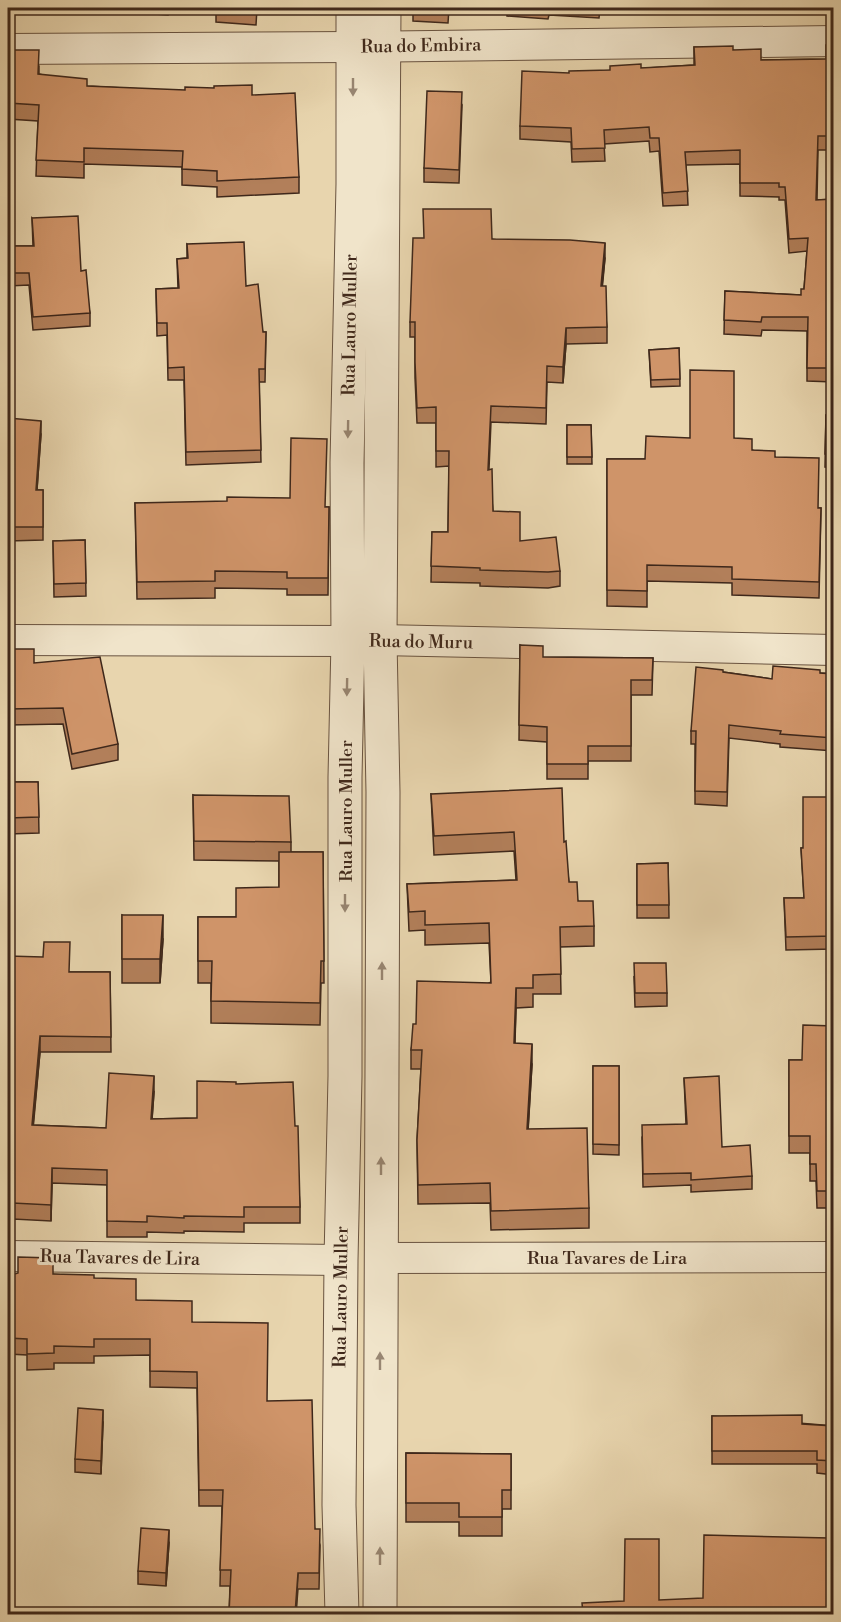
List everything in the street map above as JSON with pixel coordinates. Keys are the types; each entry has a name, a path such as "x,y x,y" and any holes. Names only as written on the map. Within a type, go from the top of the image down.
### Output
{"street":[{"name":"Rua Lauro Muller","path":"353,8 369,47"},
{"name":"Rua Lauro Muller","path":"380,1614 382,804 368,184 369,47 384,8"},
{"name":"Rua do Embira","path":"8,49 369,47 834,40"},
{"name":"Rua Lauro Muller","path":"342,1614 339,1505 345,1076 347,463 368,184"},
{"name":"Rua do Muru","path":"8,640 380,640 834,650"},
{"name":"Rua Tavares de Lira","path":"8,1256 341,1260"},
{"name":"Rua Tavares de Lira","path":"380,1258 834,1257"}],"building":[{"path":"413,8 449,8 448,10"},
{"path":"826,45 834,45 834,136 818,136 816,200 834,199 834,368 807,368 808,317 762,317 761,322 724,320 725,291 801,295 801,289 804,289 808,238 789,239 785,187 779,187 779,183 740,183 740,150 685,152 688,191 663,193 659,138 650,138 649,127 604,130 605,148 572,149 571,128 520,126 522,71 569,73 569,71 610,70 610,66 641,64 641,68 695,65 694,47 733,46 733,50 761,49 761,60 826,59"},
{"path":"8,50 39,50 38,74 87,79 87,86 185,90 185,87 214,88 214,86 252,85 252,95 295,93 299,177 217,181 217,171 182,169 183,151 84,148 84,162 36,160 39,105 8,103"},
{"path":"427,91 462,92 459,170 424,168"},
{"path":"423,209 491,209 492,239 605,243 601,286 606,286 607,327 566,328 563,367 547,366 546,408 491,406 488,470 492,469 493,511 520,512 520,541 556,537 560,571 480,570 480,568 431,566 432,532 448,532 449,451 436,451 436,407 417,408 415,322 410,322 413,238 424,238"},
{"path":"78,216 81,271 86,270 90,313 33,317 29,273 8,273 8,246 34,246 32,218"},
{"path":"244,242 246,286 258,284 263,332 266,332 265,369 259,369 261,450 186,452 184,367 168,368 167,323 157,323 156,289 179,288 177,259 188,258 187,244"},
{"path":"679,348 680,379 651,380 649,350"},
{"path":"690,370 734,371 734,438 752,439 752,450 775,451 775,457 819,458 818,508 821,508 819,582 732,579 732,567 647,565 647,591 607,590 607,459 645,459 646,436 690,438"},
{"path":"826,415 834,415 834,454 825,454"},
{"path":"8,418 41,421 36,490 43,490 43,527 8,527"},
{"path":"567,425 591,425 592,457 567,457"},
{"path":"291,438 327,439 325,507 329,507 328,578 287,578 287,572 215,571 215,581 137,582 135,503 227,501 227,497 290,498"},
{"path":"85,540 86,583 54,584 53,541"},
{"path":"520,645 543,646 543,657 653,658 652,680 631,680 631,746 588,746 588,764 547,764 547,727 519,725"},
{"path":"8,649 34,649 34,663 100,657 118,744 72,754 63,708 8,709"},
{"path":"773,666 820,670 820,673 834,674 834,738 780,734 781,731 729,725 727,792 695,791 696,731 691,731 696,667 772,679"},
{"path":"8,782 38,782 39,817 8,818"},
{"path":"562,788 564,842 566,841 569,882 577,882 578,901 593,901 594,926 560,927 561,974 533,975 533,988 516,988 514,1043 532,1044 527,1129 587,1128 589,1208 491,1211 490,1183 418,1185 417,1140 422,1050 411,1050 413,1024 416,1024 417,981 491,983 489,923 425,925 425,911 409,912 407,884 517,880 514,832 434,836 431,794"},
{"path":"193,795 289,796 291,842 194,841"},
{"path":"803,797 834,797 834,936 786,937 784,898 804,898 801,848 803,848"},
{"path":"279,852 323,852 324,961 321,961 320,1003 211,1001 212,961 198,961 198,917 236,917 236,888 279,887"},
{"path":"668,863 669,905 637,905 637,864"},
{"path":"122,915 163,915 160,959 122,959"},
{"path":"44,942 70,942 69,972 110,972 111,1037 40,1036 32,1125 106,1128 109,1073 154,1076 151,1119 197,1118 197,1081 236,1082 236,1084 293,1082 295,1126 298,1126 300,1207 244,1207 244,1217 147,1216 147,1222 107,1221 107,1170 52,1168 51,1205 13,1203 12,1214 8,1214 8,956 43,957"},
{"path":"634,963 666,963 667,993 635,993"},
{"path":"803,1025 834,1026 834,1191 817,1191 816,1164 810,1164 810,1136 789,1136 789,1060 802,1060"},
{"path":"593,1066 619,1066 619,1145 593,1144"},
{"path":"719,1076 722,1147 750,1145 752,1176 691,1180 691,1173 643,1174 642,1125 687,1124 684,1078"},
{"path":"18,1257 53,1258 53,1274 136,1279 136,1300 192,1301 192,1322 268,1323 267,1401 312,1400 315,1529 320,1529 319,1573 298,1573 295,1614 229,1614 231,1570 220,1570 223,1490 199,1490 197,1372 150,1371 150,1339 94,1339 94,1347 54,1346 54,1353 27,1354 27,1339 8,1338 8,1276 18,1273"},
{"path":"78,1408 103,1410 101,1461 75,1459"},
{"path":"802,1415 802,1424 834,1426 834,1461 817,1460 817,1451 712,1451 712,1416"},
{"path":"406,1453 511,1454 511,1490 502,1490 502,1517 459,1517 459,1503 406,1503"},
{"path":"141,1528 169,1530 166,1573 138,1571"},
{"path":"704,1535 829,1538 829,1603 834,1603 834,1614 583,1614 582,1603 624,1601 625,1539 659,1539 659,1600 703,1598"}]}
